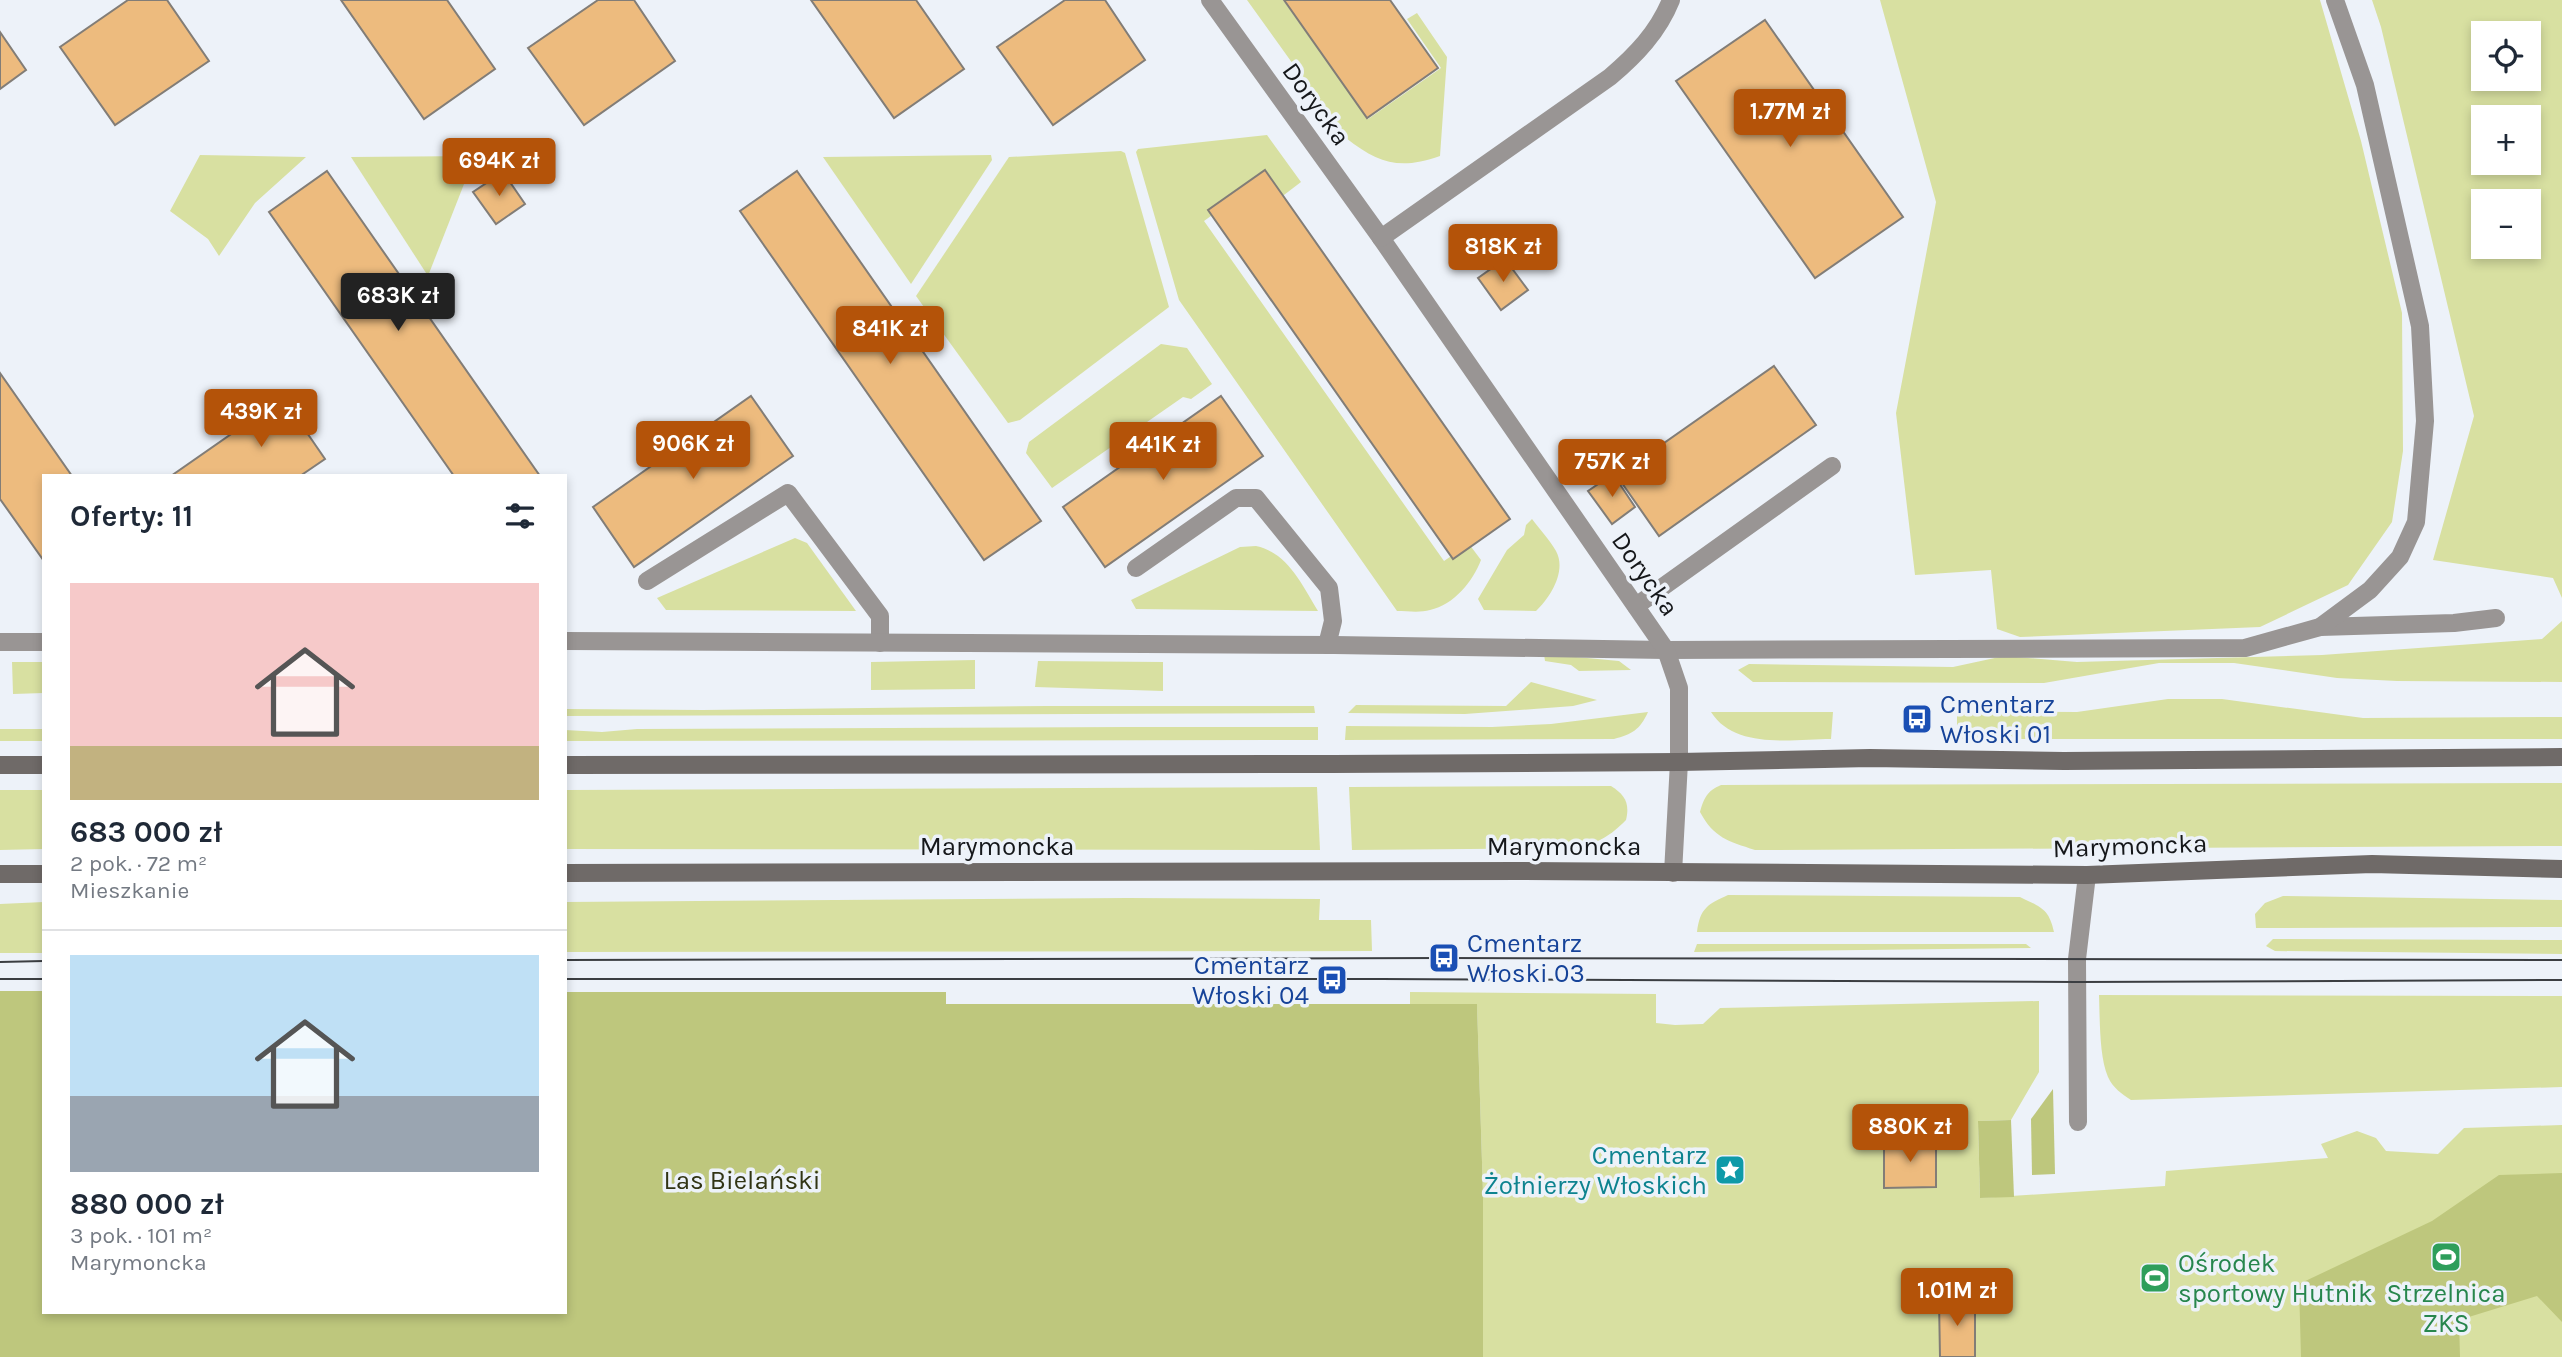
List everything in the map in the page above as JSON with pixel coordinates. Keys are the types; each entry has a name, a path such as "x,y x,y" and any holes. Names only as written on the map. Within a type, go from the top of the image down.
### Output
{"main road":[{"path":"567,765 2562,757"},
{"path":"0,765 42,765"},
{"name":"Marymoncka","path":"567,873 1508,871 2087,875 2372,864 2562,869"},
{"path":"0,874 42,874"}],"street":[{"name":"Dorycka","path":"1210,0 1381,238 1666,650 1679,688 1679,762 1673,873"},
{"path":"1381,238 1610,77 1639,53 1664,16 1671,0"},
{"path":"2320,627 2370,590 2400,557 2416,522 2425,421 2420,326 2365,85 2335,0"},
{"path":"1636,607 1832,466"},
{"path":"647,581 788,493 880,616 880,643"},
{"path":"1136,568 1236,498 1256,498 1329,588 1334,621 1327,645"},
{"path":"567,641 1327,645 1666,650 2245,648 2320,627 2454,623 2496,618"},
{"path":"0,642 42,642"},
{"path":"2078,1122 2077,959 2087,875"}],"green space":[{"path":"1247,0 1283,0 1368,119 1441,68 1407,19 1417,13 1447,57 1440,156 1413,163 1390,162 1369,154 1346,138"},
{"path":"1880,0 2320,0 2361,141 2402,313 2403,451 2392,522 2348,585 2260,627 2020,637 1997,629 1991,570 1915,575 1896,413 1936,202"},
{"path":"2372,0 2562,0 2562,598 2553,578 2433,560 2474,416 2381,27"},
{"path":"1267,135 1301,182 1280,198 1265,177 1204,221 1444,561 1469,544 1481,560 1462,591 1439,607 1422,611 1397,611 1179,300 1136,152 1138,149"},
{"path":"1121,151 1125,153 1169,307 1020,420 1008,423 916,296 1009,157"},
{"path":"200,155 306,157 255,203 219,256 208,239 170,211"},
{"path":"991,155 992,160 911,284 823,157"},
{"path":"475,156 428,276 351,157"},
{"path":"1161,344 1187,348 1212,384 1191,399 1183,397 1052,488 1026,453 1029,442"},
{"path":"1532,519 1554,547 1559,559 1558,575 1551,592 1536,611 1484,610 1478,599 1507,550 1524,535 1526,525"},
{"path":"795,538 807,543 856,611 666,610 657,598"},
{"path":"1256,546 1277,555 1293,571 1318,611 1136,609 1131,600 1240,547"},
{"path":"2562,621 2562,682 2337,678 2234,663 2159,663 2044,683 1753,682 1738,670 1749,664 1953,667 2004,656 2077,662 2322,655 2542,639"},
{"path":"1544,654 1619,661 1631,670 1579,671 1571,665 1545,661"},
{"path":"975,660 975,689 871,690 871,662"},
{"path":"1038,661 1163,662 1163,691 1035,687"},
{"path":"12,662 42,662 42,693 13,694"},
{"path":"1531,682 1597,700 1573,706 1465,714 1348,713 1356,705 1506,706"},
{"path":"2168,699 2222,699 2363,718 2562,717 2562,739 1957,739 1957,711 2077,712"},
{"path":"1314,706 1315,713 567,716 567,709"},
{"path":"1648,712 1635,730 1614,739 1345,740 1346,726 1492,727 1551,724"},
{"path":"1711,712 1833,712 1831,739 1766,740 1749,737 1721,724"},
{"path":"1318,727 1318,740 567,741 567,730 602,732 637,729"},
{"path":"0,729 42,729 42,741 0,741"},
{"path":"2562,783 2562,846 1755,850 1716,833 1700,812 1707,796 1721,785"},
{"path":"1611,786 1625,800 1626,820 1604,838 1577,848 1352,850 1349,787"},
{"path":"1317,787 1320,850 567,849 567,790"},
{"path":"0,790 42,790 42,849 0,850"},
{"path":"1728,895 2020,897 2046,913 2054,932 1697,932 1700,917 1706,908"},
{"path":"2283,896 2562,900 2562,927 2256,928 2255,914 2265,903"},
{"path":"1320,899 1319,920 1371,920 1372,951 567,952 567,902"},
{"path":"42,902 42,953 0,953 0,904"},
{"path":"2273,939 2562,940 2562,954 2275,951 2266,946"},
{"path":"1697,944 2026,944 2031,948 1694,952"},
{"name":"Las Bielański","path":"0,991 42,991 42,1314 567,1314 567,992 946,992 946,1004 1477,1004 1483,1193 1483,1357 0,1357"},
{"path":"1410,992 1656,994 1656,1023 1675,1025 1703,1024 1720,1008 2039,1001 2039,1072 2011,1120 1978,1121 1980,1198 2165,1186 2166,1171 2328,1158 2321,1144 2357,1131 2376,1138 2386,1151 2438,1154 2464,1128 2562,1125 2562,1357 1483,1357 1483,1193 1477,1005 1410,1004"},
{"path":"2099,995 2562,996 2562,1087 2131,1100 2112,1084 2105,1068 2100,1037"},
{"path":"2053,1089 2055,1174 2032,1175 2031,1119"},
{"path":"2011,1120 2014,1197 1980,1198 1978,1121"},
{"name":"Strzelnica ZKS","path":"2562,1173 2562,1322 2537,1296 2459,1320 2460,1357 2301,1357 2299,1284 2432,1221 2499,1175"}],"building":[{"path":"128,0 167,0 209,61 115,125 60,47"},
{"path":"341,0 447,0 495,69 424,119"},
{"path":"598,0 634,0 675,61 584,125 528,48"},
{"path":"811,0 916,0 964,69 894,118"},
{"path":"1065,0 1105,0 1145,60 1053,125 997,47"},
{"path":"1284,0 1390,0 1438,68 1367,118"},
{"path":"1765,20 1903,217 1815,278 1676,81"},
{"path":"0,32 26,70 0,89"},
{"path":"1265,170 1510,519 1453,559 1208,210"},
{"path":"327,171 539,474 453,474 269,212"},
{"path":"797,171 1041,521 984,560 740,211"},
{"path":"503,172 525,204 496,224 473,192"},
{"path":"1505,259 1528,290 1501,310 1478,278"},
{"path":"1774,366 1816,425 1659,536 1617,476"},
{"path":"0,373 71,474 42,474 42,558 0,499"},
{"path":"751,396 793,456 634,567 593,507"},
{"path":"1221,396 1263,456 1105,567 1063,507"},
{"path":"283,398 325,459 303,474 174,474"},
{"path":"1613,474 1635,507 1612,524 1588,491"},
{"path":"1884,1141 1936,1141 1936,1187 1884,1188"},
{"path":"1939,1300 1975,1300 1975,1357 1940,1357"}],"tram line":[{"path":"567,960 2562,960"},
{"path":"0,962 42,961"},
{"path":"0,979 42,979"},
{"path":"567,979 2077,982 2562,980"}],"place":[{"name":"Cmentarz Włoski 01","path":"1917,719"},
{"name":"Cmentarz Włoski 03","path":"1444,958"},
{"name":"Cmentarz Włoski 04","path":"1332,980"},
{"name":"Cmentarz Żołnierzy Włoskich","path":"1730,1170"},
{"name":"Strzelnica ZKS","path":"2446,1257"},
{"name":"Ośrodek sportowy Hutnik","path":"2155,1278"}]}
